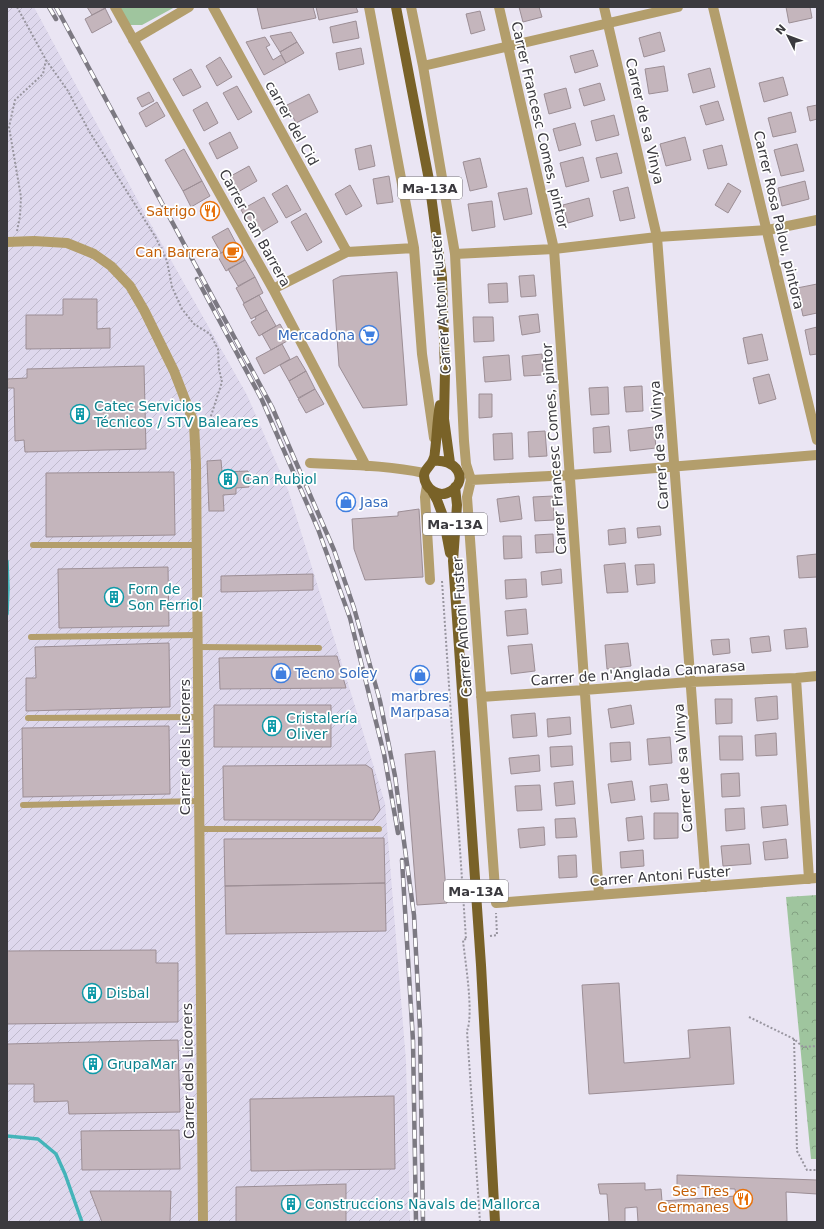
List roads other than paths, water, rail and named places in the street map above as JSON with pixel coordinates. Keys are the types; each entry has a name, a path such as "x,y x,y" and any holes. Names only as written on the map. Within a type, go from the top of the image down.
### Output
{"main road":[{"name":"Ma-13A","path":"396,7 431,195 442,278 445,371 444,419 450,462 456,468 459,477 459,482 446,494 439,494 429,488"},
{"name":"Ma-13A","path":"434,456 437,420 445,371"},
{"path":"424,473 434,456 440,460 450,462"},
{"name":"Ma-13A","path":"424,473 429,488 437,500 442,516 448,548 453,560"},
{"name":"Ma-13A","path":"455,487 457,505 453,560 480,958 495,1222"}],"street":[{"name":"Carrer Can Barrera","path":"114,7 273,289 366,466"},
{"path":"133,40 189,7"},
{"name":"carrer del Cid","path":"213,7 347,252"},
{"path":"369,7 414,248 422,354 432,420 434,456"},
{"name":"Carrer Antoni Fuster","path":"411,7 423,66 455,254 464,440 466,464 470,480 467,497 496,903 813,878"},
{"name":"Carrer Francesc Comes, pintor","path":"499,7 554,249 599,895"},
{"name":"Carrer de sa Vinya","path":"604,7 657,237 706,887"},
{"path":"423,66 678,7"},
{"name":"Carrer Rosa Palou, pintora","path":"713,7 768,230 817,440"},
{"path":"455,254 554,249 657,237 768,230 817,220"},
{"name":"Carrer dels Licorers","path":"11,242 34,241 67,244 94,254 111,266 130,286 144,310 174,371 194,423 196,465 199,717 198,801 201,912 203,1222"},
{"path":"273,289 347,252 414,248"},
{"path":"470,480 570,475 817,455"},
{"path":"310,464 406,469 424,473"},
{"path":"429,488 425,497 430,580"},
{"name":"Carrer de n'Anglada Camarasa","path":"481,697 690,682 817,676"},
{"path":"796,678 813,878"}],"lane":[{"path":"33,545 197,545"},
{"path":"31,637 198,635"},
{"path":"198,647 319,648"},
{"path":"28,718 199,717"},
{"path":"23,805 198,801"},
{"path":"199,829 379,829"}],"waterway":[{"path":"7,561 7,614"},
{"path":"7,1136 38,1139 56,1154 65,1174 82,1222"}],"railway":[{"path":"49,7 56,19"},
{"path":"56,7 272,407 334,550 354,608 380,701 395,776 414,915 420,1028 423,1222"},
{"path":"197,279 262,400 318,529 350,618 384,754 398,833"},
{"path":"402,860 413,1041 416,1222"}],"place":[{"name":"Satrigo","path":"210,211"},
{"name":"Can Barrera","path":"233,252"},
{"name":"Mercadona","path":"369,335"},
{"name":"Catec Servicios Técnicos / STV Baleares","path":"80,414"},
{"name":"Can Rubiol","path":"228,479"},
{"name":"Jasa","path":"346,502"},
{"name":"Forn de Son Ferriol","path":"114,597"},
{"name":"Tecno Soley","path":"281,673"},
{"name":"marbres Marpasa","path":"420,675"},
{"name":"Cristalería Oliver","path":"272,726"},
{"name":"Disbal","path":"92,993"},
{"name":"GrupaMar","path":"93,1064"},
{"name":"Ses Tres Germanes","path":"743,1199"},
{"name":"Construccions Navals de Mallorca","path":"291,1204"}]}
